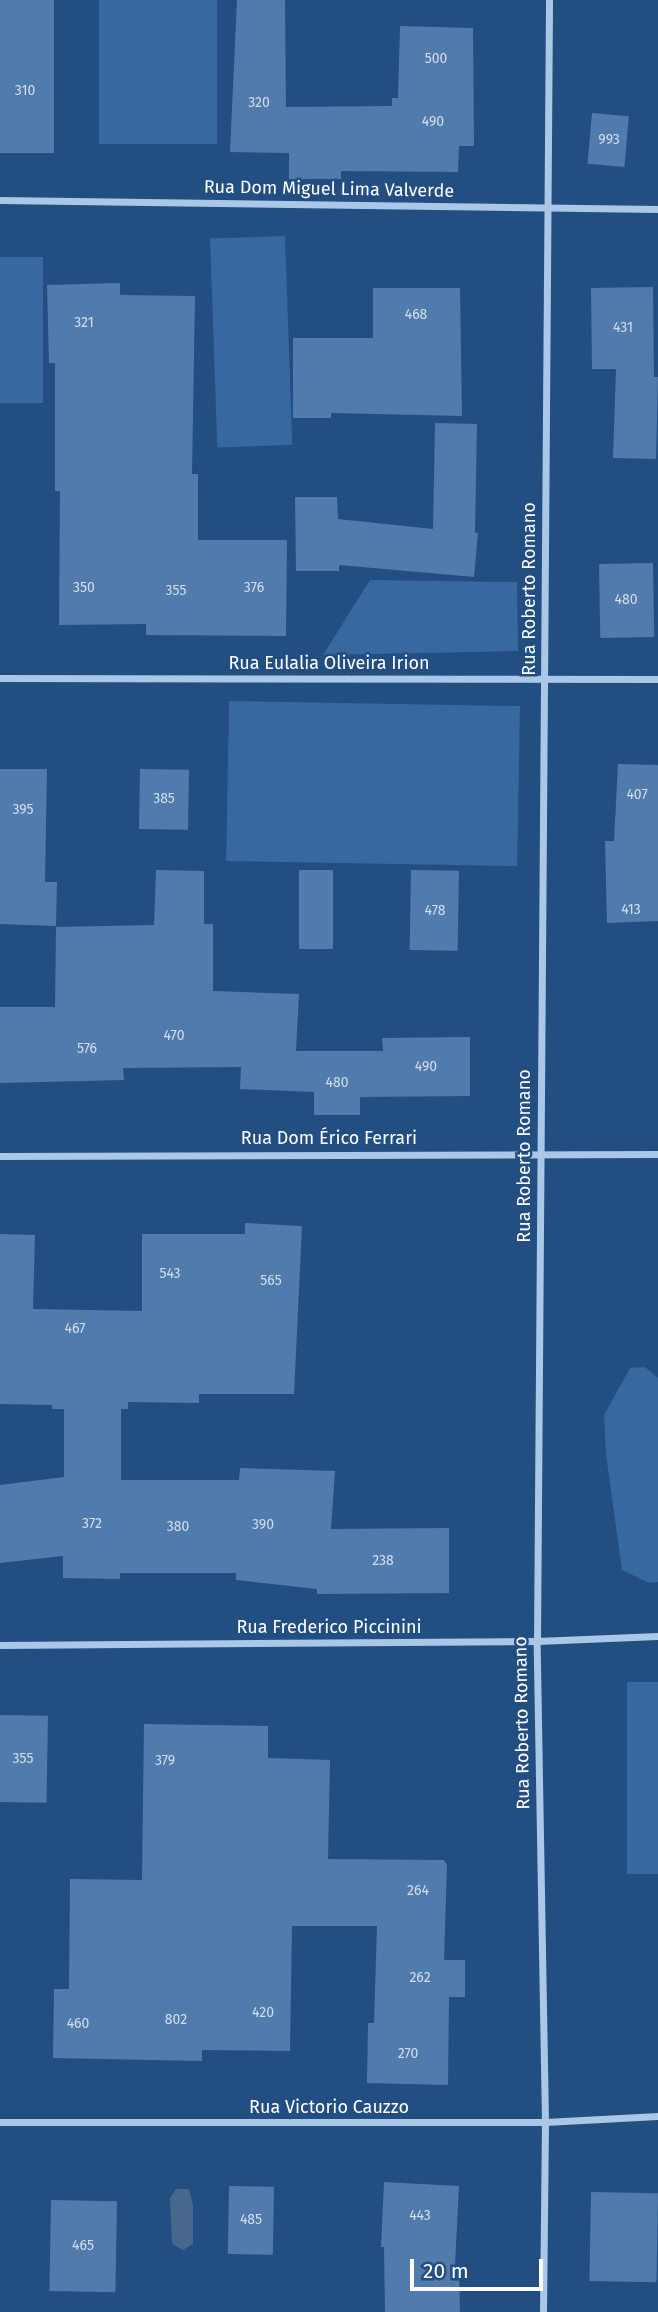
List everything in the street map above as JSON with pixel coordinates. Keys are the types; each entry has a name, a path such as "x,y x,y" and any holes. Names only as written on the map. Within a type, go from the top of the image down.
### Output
{"street":[{"name":"Rua Roberto Romano","path":"543,2312 545,2122 537,1641 549,0"},
{"name":"Rua Dom Miguel Lima Valverde","path":"0,200 658,209"},
{"name":"Rua Eulalia Oliveira Irion","path":"0,678 658,679"},
{"name":"Rua Dom Érico Ferrari","path":"0,1156 540,1152 658,1154"},
{"name":"Rua Frederico Piccinini","path":"0,1645 537,1641 658,1636"},
{"name":"Rua Victorio Cauzzo","path":"0,2122 545,2122 658,2116"}],"shaded area":[{"path":"99,0 217,0 217,144 99,144"},
{"path":"285,236 292,445 217,447 210,239"},
{"path":"0,257 43,257 43,403 0,403"},
{"path":"370,580 517,582 518,651 323,655"},
{"path":"229,701 520,706 517,866 226,861"},
{"path":"645,1367 658,1378 658,1582 649,1583 622,1570 606,1454 604,1415 630,1368"},
{"path":"627,1682 658,1682 658,1874 627,1874"},
{"path":"176,2189 189,2189 193,2205 193,2244 183,2250 172,2244 170,2198"}],"building":[{"path":"0,0 54,0 54,153 0,153"},
{"path":"237,0 285,0 286,107 392,106 392,98 398,98 400,26 473,28 474,146 459,146 458,172 341,171 341,179 289,179 289,153 230,152"},
{"path":"592,113 629,116 624,167 588,164"},
{"path":"120,283 120,295 195,296 192,474 198,474 198,540 287,540 286,636 146,635 146,624 59,625 60,491 55,491 55,363 49,363 47,285"},
{"path":"653,287 654,377 658,377 656,459 613,458 616,369 592,369 591,288"},
{"path":"373,288 460,288 462,416 331,413 331,418 293,418 293,338 373,338"},
{"path":"435,423 477,424 475,533 478,533 474,577 339,565 339,571 296,571 295,497 337,497 338,519 433,529"},
{"path":"653,563 654,637 600,638 599,564"},
{"path":"618,764 658,765 658,921 607,923 605,841 614,841"},
{"path":"0,769 47,769 45,882 57,882 56,926 0,924"},
{"path":"140,769 189,770 188,830 139,829"},
{"path":"156,870 204,871 204,924 213,924 213,991 299,994 296,1051 383,1051 382,1038 470,1037 470,1096 360,1097 360,1115 314,1115 314,1092 240,1089 241,1067 123,1068 124,1080 0,1083 0,1007 55,1007 56,927 154,925"},
{"path":"299,870 333,870 333,949 299,949"},
{"path":"411,870 459,871 458,951 410,950"},
{"path":"245,1223 302,1226 294,1394 199,1394 199,1403 128,1402 128,1409 121,1409 121,1480 239,1480 240,1468 335,1471 331,1529 449,1528 449,1593 317,1594 317,1589 236,1580 236,1573 120,1573 120,1579 63,1578 63,1556 0,1563 0,1485 64,1477 64,1409 52,1409 52,1405 0,1404 0,1234 35,1235 33,1309 142,1311 142,1234 245,1234"},
{"path":"0,1715 48,1716 46,1803 0,1802"},
{"path":"144,1724 268,1726 268,1758 330,1760 328,1859 444,1860 447,1865 444,1960 465,1960 465,1997 449,1997 448,2085 367,2083 368,2023 374,2023 377,1926 292,1926 290,2051 202,2050 202,2061 53,2058 54,1989 69,1989 70,1879 142,1880"},
{"path":"384,2182 459,2186 455,2265 459,2265 460,2312 385,2312 384,2247 381,2247"},
{"path":"229,2186 274,2187 273,2255 228,2254"},
{"path":"591,2192 658,2193 656,2282 589,2281"},
{"path":"51,2200 117,2201 115,2292 49,2291"}]}
